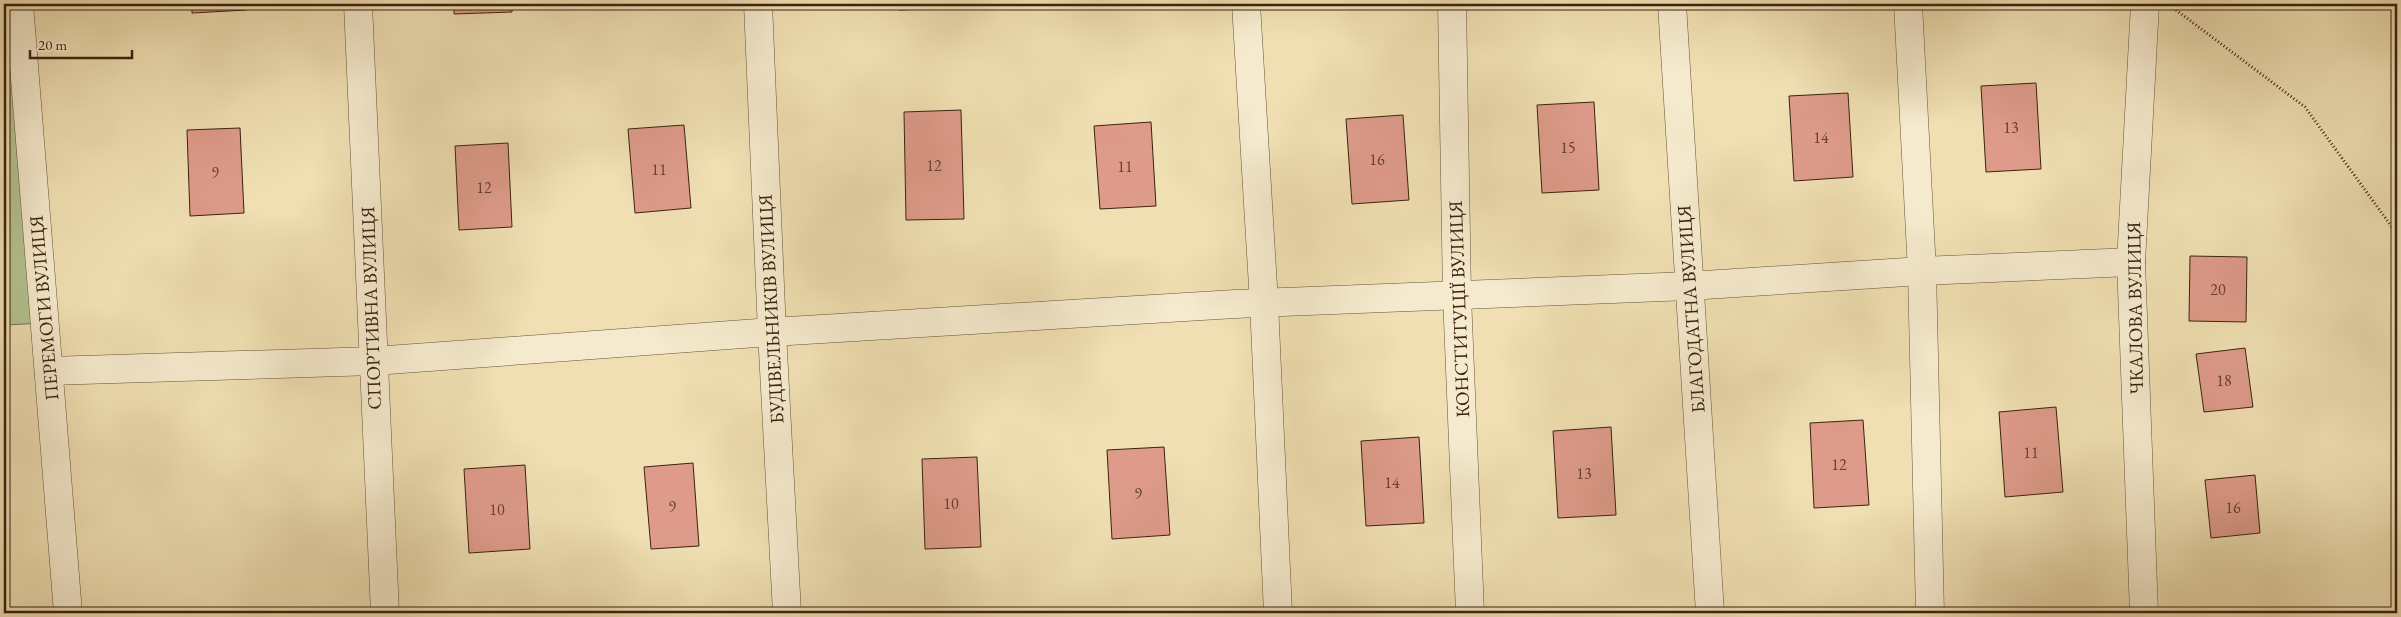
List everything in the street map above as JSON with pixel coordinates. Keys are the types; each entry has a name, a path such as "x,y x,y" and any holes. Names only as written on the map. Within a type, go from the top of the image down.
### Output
{"street":[{"name":"ПЕРЕМОГИ ВУЛИЦЯ","path":"19,4 68,613"},
{"name":"СПОРТИВНА ВУЛИЦЯ","path":"358,4 385,613"},
{"name":"БУДІВЕЛЬНИКІВ ВУЛИЦЯ","path":"758,4 772,332 788,613"},
{"path":"1246,4 1264,303 1278,613"},
{"name":"КОНСТИТУЦІЇ ВУЛИЦЯ","path":"1452,4 1457,296 1470,613"},
{"name":"БЛАГОДАТНА ВУЛИЦЯ","path":"1672,4 1710,613"},
{"path":"1908,4 1922,271 1930,613"},
{"name":"ЧКАЛОВА ВУЛИЦЯ","path":"2144,613 2131,262 2145,4"},
{"path":"49,371 374,361 772,332 1264,303 1689,286 1922,271 2131,262"}],"path":[{"path":"2175,10 2304,107 2397,234"}],"green space":[{"path":"4,4 19,4 45,323 4,325"}],"building":[{"path":"192,4 246,4 247,10 192,13"},
{"path":"454,4 512,4 512,12 454,14"},
{"path":"899,4 956,4 956,8 899,10"},
{"path":"2036,83 2041,169 1986,172 1981,86"},
{"path":"1848,93 1853,177 1794,181 1789,96"},
{"path":"1594,102 1599,190 1542,193 1537,105"},
{"path":"961,110 964,219 906,220 904,112"},
{"path":"1403,115 1409,200 1352,204 1346,119"},
{"path":"1151,122 1156,206 1100,209 1094,126"},
{"path":"684,125 691,208 635,213 628,129"},
{"path":"240,128 244,213 190,216 187,130"},
{"path":"508,143 512,227 459,230 455,146"},
{"path":"2190,256 2247,257 2246,322 2189,321"},
{"path":"2245,348 2253,407 2204,412 2196,354"},
{"path":"2056,407 2063,492 2005,497 1999,412"},
{"path":"1863,420 1869,505 1814,508 1810,423"},
{"path":"1611,427 1616,515 1558,518 1553,431"},
{"path":"1419,437 1424,523 1366,526 1361,441"},
{"path":"1164,447 1170,535 1112,539 1107,450"},
{"path":"977,457 981,547 925,549 922,459"},
{"path":"693,463 699,546 651,549 644,467"},
{"path":"525,465 530,549 469,553 464,469"},
{"path":"2255,475 2260,533 2211,538 2205,480"}]}
